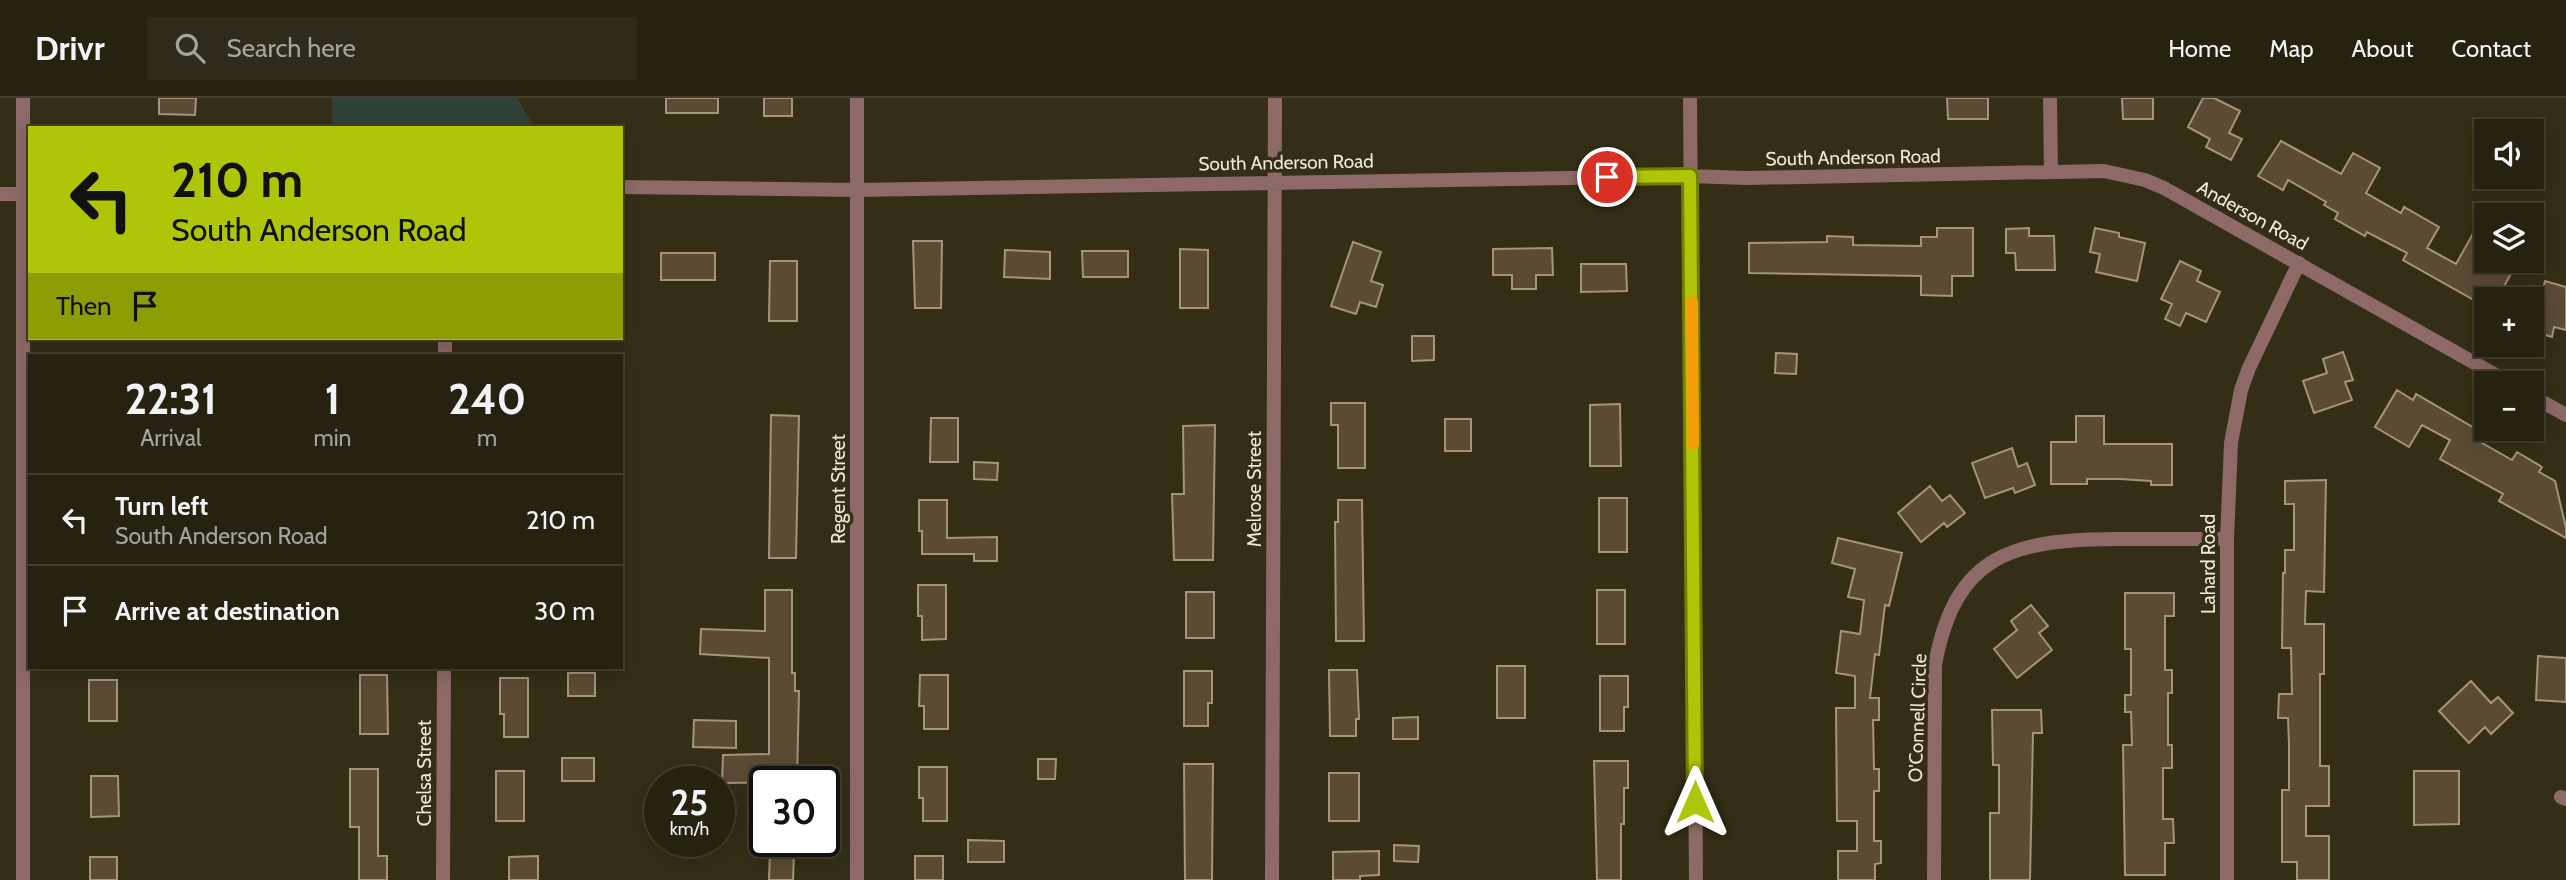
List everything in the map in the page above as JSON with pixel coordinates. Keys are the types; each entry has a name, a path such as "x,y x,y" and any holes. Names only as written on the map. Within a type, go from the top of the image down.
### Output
{"street":[{"path":"23,98 26,194 23,880"},
{"name":"Regent Street","path":"857,880 858,98"},
{"name":"Melrose Street","path":"1272,880 1275,98"},
{"path":"1690,98 1696,880"},
{"path":"2050,98 2051,172"},
{"name":"Anderson Road","path":"1951,174 2104,171 2145,180 2300,263 2489,371"},
{"name":"South Anderson Road","path":"623,187 858,190 1275,181 1951,174"},
{"path":"0,194 26,194"},
{"name":"Lahard Road","path":"2227,880 2227,539 2231,443 2241,390 2262,337 2300,263"},
{"path":"2544,403 2566,415"},
{"name":"O'Connell Circle","path":"1934,880 1935,665 1950,610 1968,583 1989,564 2004,555 2037,544 2071,540 2227,539"},
{"name":"Chelsa Street","path":"443,880 444,669"}],"green space":[{"path":"332,98 517,98 534,126 332,126"}],"building":[{"path":"159,98 196,98 195,115 159,114"},
{"path":"666,98 718,98 718,113 666,113"},
{"path":"764,98 792,98 792,116 764,116"},
{"path":"1947,98 1988,98 1988,119 1948,119"},
{"path":"2122,98 2153,98 2153,119 2123,119"},
{"path":"2203,98 2214,98 2240,111 2229,133 2242,139 2231,160 2206,147 2210,139 2188,127"},
{"path":"2281,141 2341,174 2353,153 2380,168 2366,193 2401,213 2404,207 2439,227 2427,248 2456,264 2474,232 2474,273 2511,273 2504,287 2474,287 2472,299 2403,260 2407,253 2367,232 2365,236 2335,219 2338,213 2324,205 2326,202 2288,180 2283,190 2258,176"},
{"path":"1937,228 1973,228 1973,276 1952,276 1952,296 1921,295 1921,276 1749,273 1749,243 1827,242 1827,236 1853,237 1853,245 1921,246 1921,237 1937,237"},
{"path":"2029,228 2029,236 2054,236 2055,270 2016,270 2015,253 2006,253 2006,229"},
{"path":"2095,228 2119,233 2119,237 2145,243 2137,281 2096,272 2100,254 2090,252"},
{"path":"913,241 942,241 941,308 915,308"},
{"path":"1353,242 1381,252 1371,281 1383,285 1376,307 1360,302 1356,314 1331,306"},
{"path":"1552,248 1553,275 1536,275 1536,289 1512,289 1512,275 1493,275 1493,249"},
{"path":"1180,249 1208,250 1208,308 1180,308"},
{"path":"1005,250 1050,252 1050,279 1004,277"},
{"path":"1082,251 1128,251 1128,277 1083,277"},
{"path":"661,253 715,253 715,280 661,280"},
{"path":"770,261 797,261 797,321 769,321"},
{"path":"2180,261 2201,271 2197,281 2220,292 2206,322 2186,313 2180,326 2165,319 2172,304 2161,299"},
{"path":"1581,264 1626,264 1627,291 1581,292"},
{"path":"2545,281 2566,287 2566,330 2554,327 2552,337 2544,335"},
{"path":"1412,336 1434,336 1434,360 1412,361"},
{"path":"2343,352 2353,380 2345,382 2352,400 2314,413 2303,381 2327,373 2323,359"},
{"path":"1776,353 1797,354 1796,374 1775,373"},
{"path":"2397,390 2413,400 2416,394 2474,428 2474,441 2479,441 2512,460 2517,452 2542,467 2539,472 2555,481 2566,538 2499,501 2503,494 2440,459 2450,440 2422,425 2409,447 2375,427"},
{"path":"1331,403 1365,403 1365,468 1338,468 1338,425 1331,425"},
{"path":"1620,404 1621,466 1590,466 1590,405"},
{"path":"771,415 799,416 796,558 769,558"},
{"path":"2076,416 2104,416 2104,444 2172,444 2172,485 2151,485 2151,481 2120,479 2087,479 2087,484 2051,484 2051,442 2076,442"},
{"path":"931,418 958,418 958,462 930,462"},
{"path":"1445,419 1471,419 1471,451 1445,451"},
{"path":"1215,425 1213,560 1174,560 1172,494 1184,494 1183,426"},
{"path":"2012,448 2018,467 2027,463 2035,485 2015,493 2013,488 1985,498 1972,463"},
{"path":"974,462 998,463 997,480 974,479"},
{"path":"2326,480 2324,592 2306,591 2305,624 2324,624 2324,674 2320,674 2320,766 2329,766 2329,806 2306,806 2306,836 2329,836 2329,880 2297,880 2297,862 2282,862 2282,790 2289,790 2289,744 2288,718 2278,718 2279,694 2292,694 2291,648 2282,648 2283,573 2285,550 2294,550 2294,504 2285,504 2285,481"},
{"path":"1930,486 1942,501 1950,495 1965,513 1947,527 1944,523 1921,542 1898,513"},
{"path":"1599,498 1627,498 1627,552 1599,552"},
{"path":"919,500 947,500 947,538 997,537 997,561 974,561 974,554 922,554"},
{"path":"1338,500 1362,500 1364,641 1336,641 1335,522 1338,522"},
{"path":"1838,538 1902,553 1889,606 1885,605 1870,698 1879,698 1879,720 1873,720 1874,769 1879,769 1879,791 1874,791 1874,841 1881,841 1881,863 1875,864 1875,880 1838,880 1838,851 1857,851 1857,821 1837,821 1836,708 1855,708 1855,676 1836,673 1841,631 1860,634 1864,600 1848,597 1855,569 1832,563"},
{"path":"918,585 946,585 946,639 922,640 922,616 918,616"},
{"path":"765,590 792,590 792,673 795,673 795,691 799,691 797,766 749,766 749,783 735,783 735,766 723,766 723,755 769,754 769,658 700,654 701,629 765,631"},
{"path":"1597,590 1625,590 1625,644 1597,644"},
{"path":"1186,592 1214,592 1214,638 1186,638"},
{"path":"2125,593 2174,593 2174,616 2165,616 2165,670 2172,670 2172,693 2168,693 2168,745 2172,745 2172,768 2163,768 2163,819 2173,819 2174,843 2165,843 2165,875 2125,875 2123,745 2132,745 2131,712 2125,712 2125,695 2131,695 2131,649 2125,649"},
{"path":"2031,605 2048,626 2039,633 2052,650 2017,678 1994,649 2017,630 2011,621"},
{"path":"2538,656 2566,658 2566,702 2536,700"},
{"path":"1497,666 1525,666 1525,718 1497,718"},
{"path":"1329,670 1357,670 1359,719 1356,719 1356,736 1330,736"},
{"path":"1184,671 1212,671 1212,703 1208,703 1208,726 1184,726"},
{"path":"568,673 595,673 595,696 568,696"},
{"path":"360,675 387,675 388,734 360,734"},
{"path":"920,675 948,675 948,729 924,729 924,706 919,706"},
{"path":"1600,676 1628,676 1628,707 1624,707 1624,731 1600,731"},
{"path":"500,678 528,678 528,737 504,737 504,714 500,714"},
{"path":"89,680 117,680 117,721 89,721"},
{"path":"2471,681 2491,703 2498,697 2513,713 2491,734 2485,727 2469,743 2439,711"},
{"path":"1992,710 2041,710 2042,733 2033,733 2030,880 1990,880 1990,813 1999,813 1999,765 1993,765"},
{"path":"1418,717 1418,739 1393,739 1393,718"},
{"path":"694,720 736,721 736,748 693,747"},
{"path":"562,758 594,758 594,781 562,781"},
{"path":"1038,759 1056,759 1055,779 1038,779"},
{"path":"1594,761 1628,761 1628,788 1624,788 1624,824 1621,824 1621,880 1597,880"},
{"path":"1184,764 1213,764 1212,880 1185,880"},
{"path":"919,767 947,767 947,821 923,821 923,798 919,798"},
{"path":"350,769 378,769 378,856 387,856 387,880 359,880 359,827 350,827"},
{"path":"496,771 524,771 524,821 496,821"},
{"path":"2414,771 2459,771 2459,824 2414,825"},
{"path":"1329,773 1359,773 1359,821 1329,821"},
{"path":"91,776 118,776 119,816 91,817"},
{"path":"968,840 1004,841 1004,862 968,862"},
{"path":"1394,845 1419,846 1418,862 1394,861"},
{"path":"1379,851 1379,875 1360,876 1360,880 1333,880 1333,852"},
{"path":"538,856 538,880 509,880 509,857"},
{"path":"915,856 943,856 943,880 915,880"},
{"path":"90,857 117,857 117,880 90,880"},
{"path":"770,857 794,857 793,880 769,880"}],"slow traffic":[{"path":"1692,302 1693,444"}],"route":[{"path":"1607,177 1690,176 1695,802"}]}
